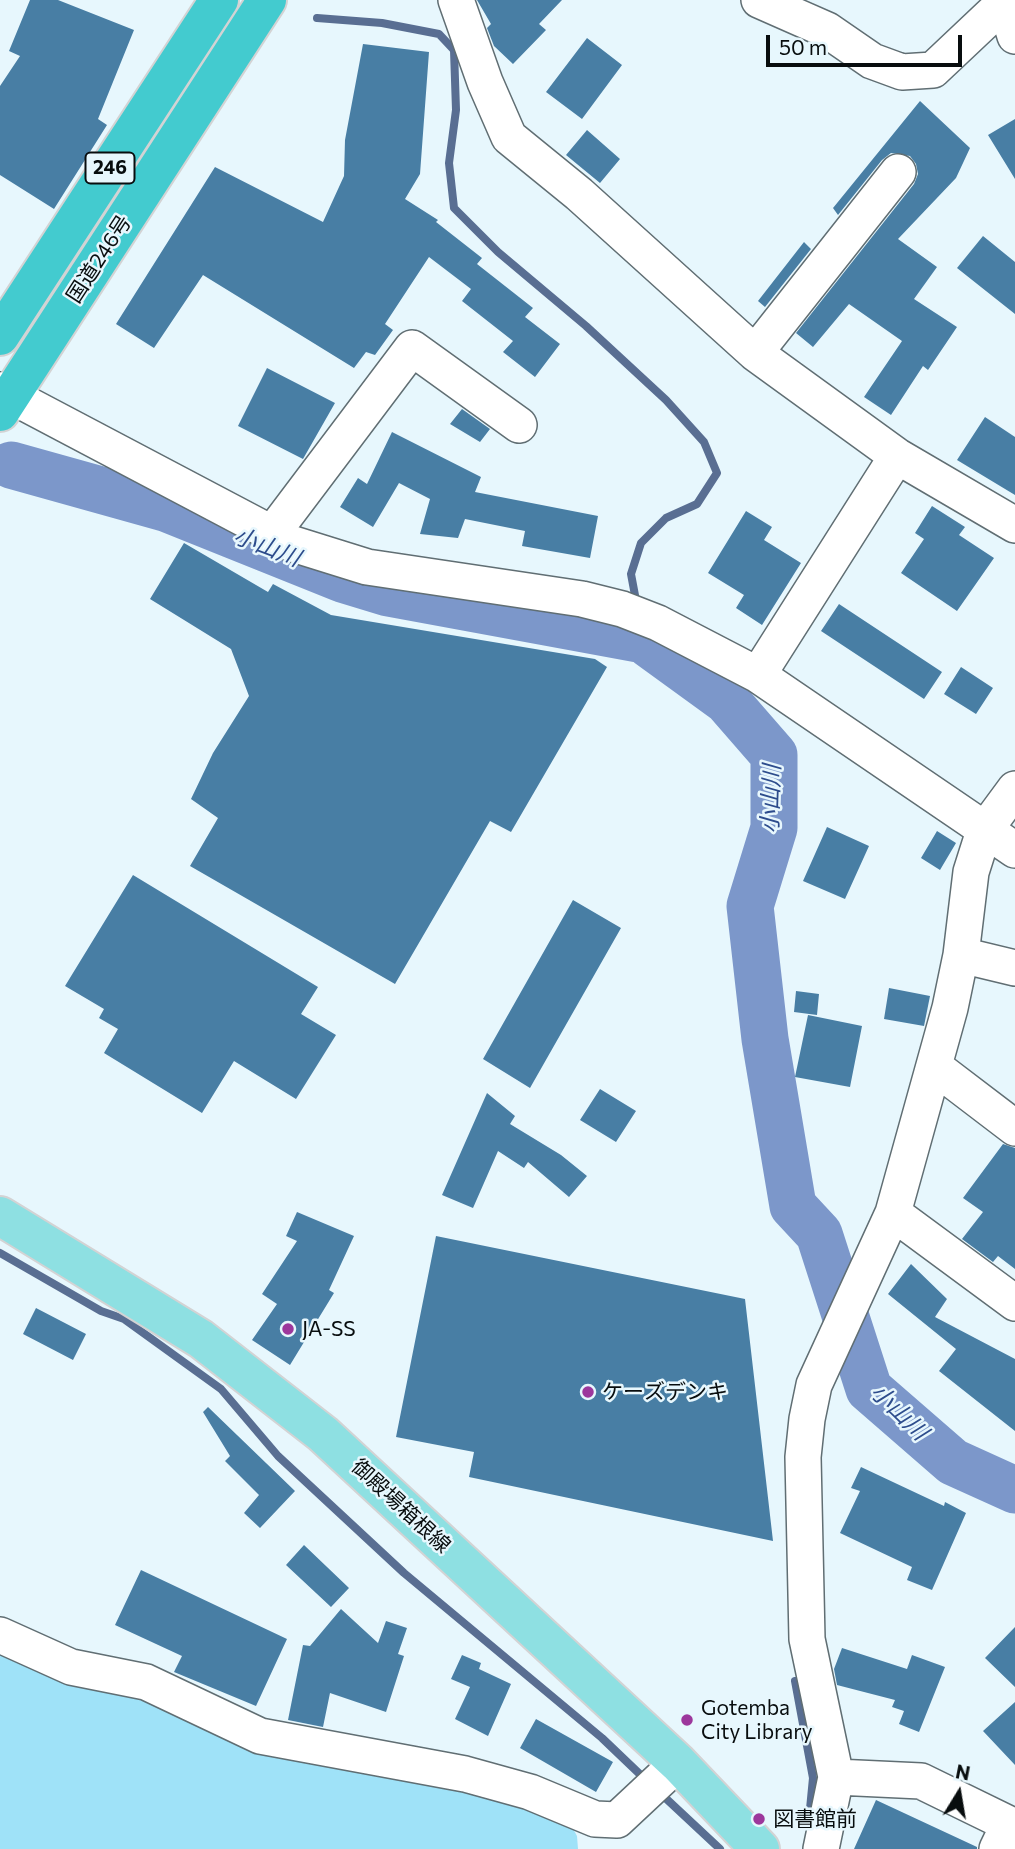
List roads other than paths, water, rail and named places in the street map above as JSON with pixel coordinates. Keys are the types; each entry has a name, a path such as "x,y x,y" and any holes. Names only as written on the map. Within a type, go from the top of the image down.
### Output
{"highway":[{"name":"国道246号","path":"3,400 267,0"},
{"name":"246","path":"237,46 278,14 290,0"},
{"name":"国道246号","path":"0,336 209,9"}],"main road":[{"name":"御殿場箱根線","path":"0,1216 201,1339 323,1434 678,1763 760,1849"}],"street":[{"path":"456,0 485,82 509,137 579,194 755,353 897,456 1015,525"},
{"path":"759,0 827,30 872,61 902,72 933,70 1004,1 1015,36"},
{"path":"755,353 898,172"},
{"path":"271,534 412,348 519,425"},
{"path":"3,400 290,544 367,567 582,599 622,609 658,624 758,675 1015,850"},
{"path":"758,675 897,456"},
{"path":"821,1849 836,1777 807,1639 803,1457 814,1385 893,1213 935,1067 961,955 971,872 984,831 1015,789"},
{"path":"961,955 1015,968"},
{"path":"935,1067 1015,1128"},
{"path":"893,1213 1015,1303"},
{"path":"0,1635 71,1667 146,1682 260,1736 465,1774 530,1792 593,1834 617,1820 678,1763"},
{"path":"836,1777 921,1781 1010,1824 998,1849"}],"waterway":[{"path":"317,18 382,23 439,34 454,50 456,110 449,163 454,208 498,252 586,326 666,400 704,442 717,473 697,504 666,518 641,543 631,574 637,606"},
{"name":"小山川","path":"11,465 165,508 342,579 388,593 643,640 727,701 774,755 774,828 750,906 765,1039 793,1206 819,1234 869,1389 953,1462 1015,1490"},
{"path":"641,625 643,640"},
{"path":"0,1253 101,1311 124,1319 221,1389 278,1456 404,1573 602,1738 647,1781"},
{"path":"795,1681 813,1778 810,1809"},
{"path":"659,1792 720,1849"}],"place":[{"name":"JA-SS","path":"288,1329"},
{"name":"ケーズデンキ","path":"588,1392"},
{"name":"Gotemba City Library","path":"687,1720"},
{"name":"図書館前","path":"759,1819"}]}
